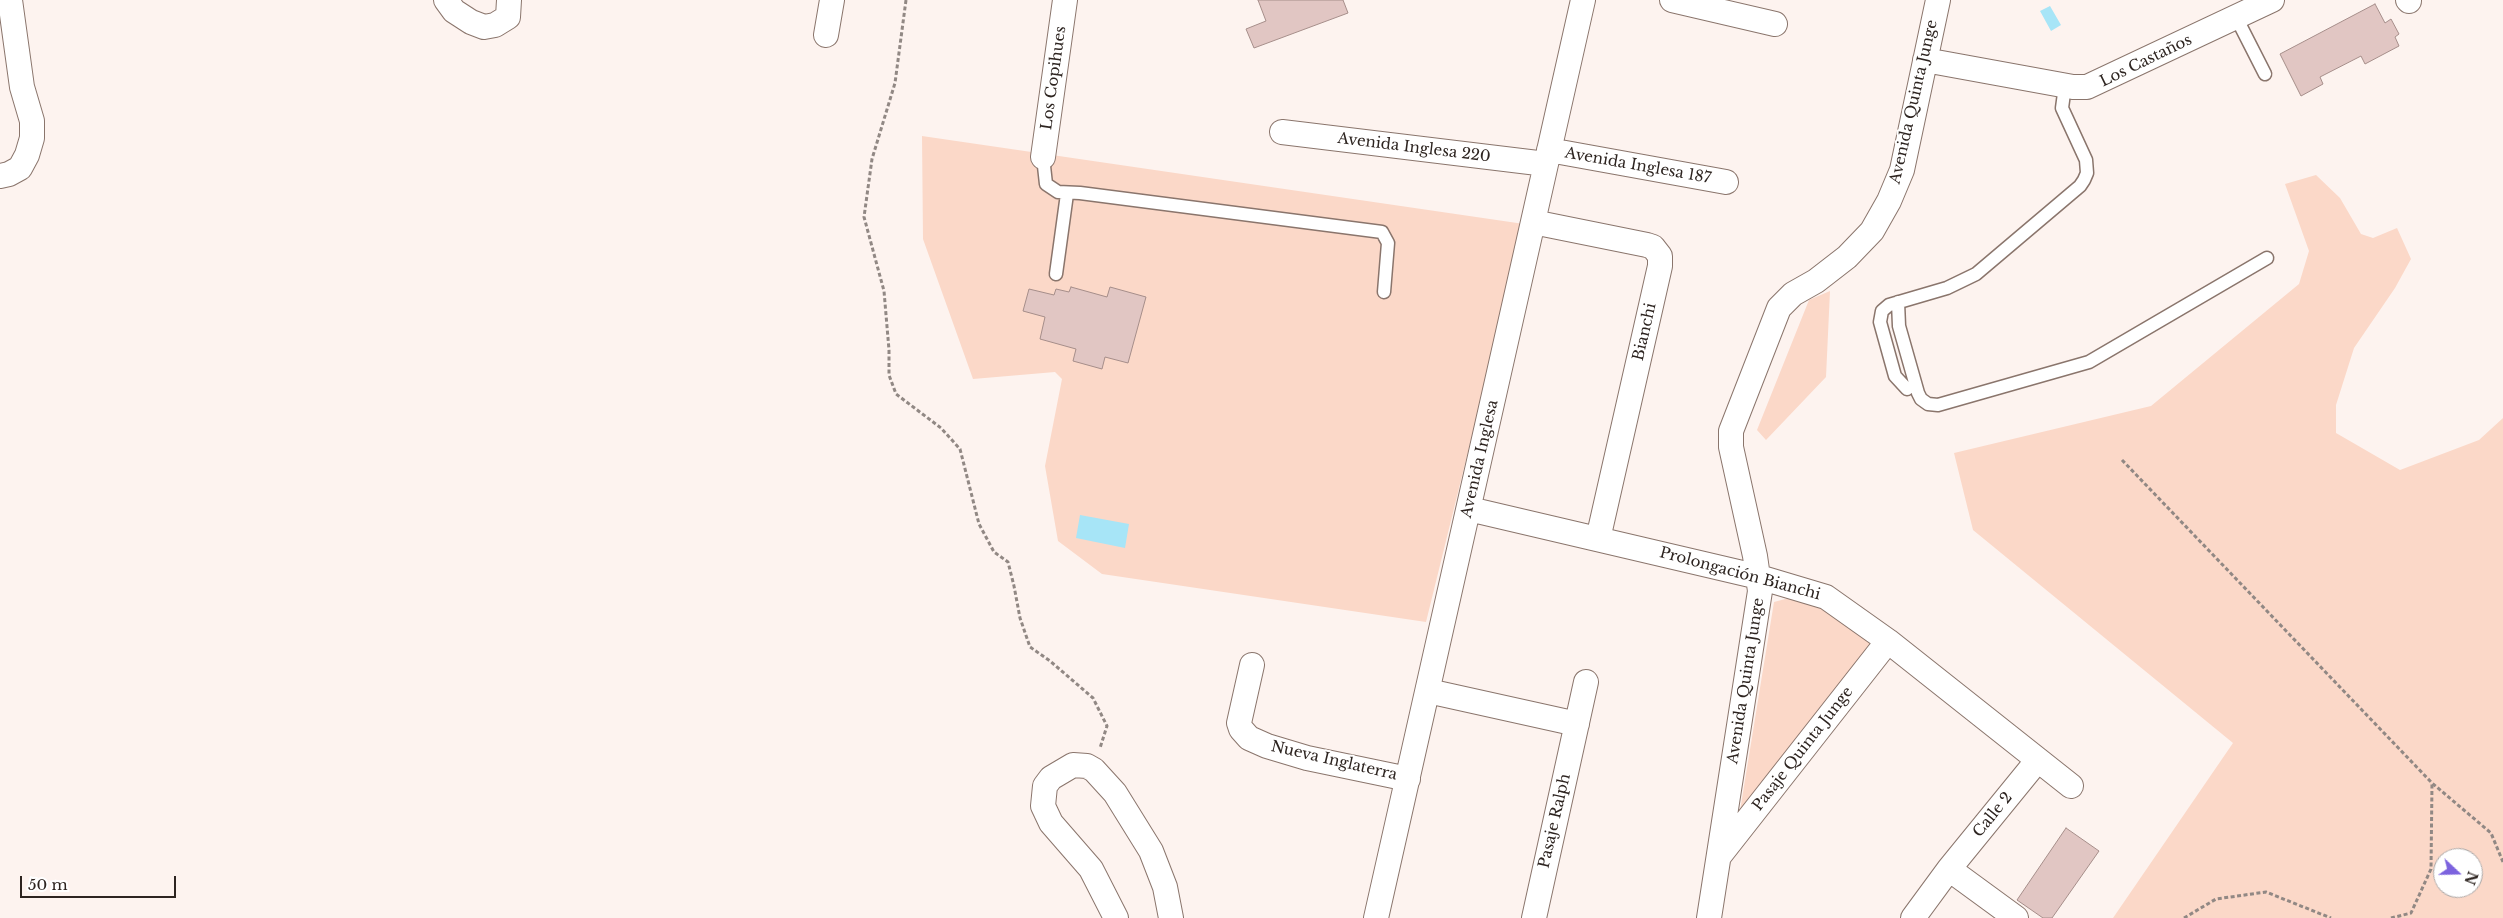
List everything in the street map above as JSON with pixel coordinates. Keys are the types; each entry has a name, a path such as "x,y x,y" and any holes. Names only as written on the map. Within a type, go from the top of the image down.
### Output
{"street":[{"path":"0,176 20,168 27,155 32,138 32,121 22,87 10,0"},
{"path":"446,0 454,10 470,22 484,27 495,25 508,17 509,0"},
{"path":"826,35 832,0"},
{"name":"Los Copihues","path":"1043,157 1065,0"},
{"name":"Avenida Inglesa","path":"1381,917 1408,779 1583,0"},
{"path":"1672,0 1775,24"},
{"name":"Avenida Quinta Junge","path":"1709,918 1757,618 1759,577 1731,447 1731,431 1779,308 1792,294 1816,281 1848,257 1872,231 1890,201 1902,170 1938,0"},
{"name":"Los Castaños","path":"1925,60 2080,88 2095,85 2272,0"},
{"name":"Avenida Inglesa 220","path":"1282,132 1547,157"},
{"name":"Avenida Inglesa 187","path":"1547,157 1726,182"},
{"name":"Bianchi","path":"1533,222 1647,245 1653,247 1660,256 1660,266 1598,539"},
{"name":"Prolongación Bianchi","path":"1469,509 1759,577 1826,597 1888,641 2071,786"},
{"name":"Pasaje Quinta Junge","path":"1719,857 1888,641"},
{"name":"Nueva Inglaterra","path":"1252,665 1239,723 1241,729 1249,738 1267,746 1308,758 1408,779"},
{"name":"Pasaje Ralph","path":"1534,918 1586,682"},
{"path":"1428,691 1577,724"},
{"name":"Calle 2","path":"1913,918 1949,869 2038,761"},
{"path":"1116,918 1091,869 1052,823 1043,806 1045,786 1058,772 1078,764 1094,770 1109,784 1151,851 1165,888 1171,918"},
{"path":"1949,869 2016,918"}],"lane":[{"path":"2236,18 2265,74"},
{"path":"1907,389 1895,376 1880,322 1882,311 1889,305 1948,288 1976,274 2080,186 2087,173 2086,160 2064,115 2063,99 2065,86"},
{"path":"1043,157 1046,184 1054,191 1067,194 1080,193 1382,232 1388,238 1384,292"},
{"path":"1056,274 1067,194"},
{"path":"1898,302 1899,326 1918,393 1921,399 1928,404 1938,405 2089,362 2267,258"}],"path":[{"path":"906,0 894,83 872,158 864,217 884,291 889,375 896,394 941,428 960,449 979,524 994,552 1008,562 1020,618 1030,647 1050,661 1093,698 1106,726 1094,770"},
{"path":"2122,460 2432,782 2491,833 2503,862"},
{"path":"2390,918 2411,913 2431,869 2432,782"},
{"path":"2184,918 2216,899 2266,892 2331,918"}],"shaded area":[{"path":"922,136 1524,224 1426,622 1102,574 1058,541 1045,466 1062,379 1055,372 973,379 923,239"},
{"path":"2316,175 2340,198 2361,234 2373,238 2397,228 2411,259 2395,288 2354,348 2336,405 2336,433 2400,470 2479,440 2503,418 2503,918 2113,918 2233,743 1973,530 1954,453 2151,406 2299,284 2309,251 2285,184"},
{"path":"1830,291 1826,377 1766,440 1757,430 1809,300"},
{"path":"1789,598 1822,602 1873,637 1871,645 1739,817 1774,602"}],"water":[{"path":"2050,6 2061,25 2051,31 2040,11"},
{"path":"1080,515 1129,524 1125,548 1076,538"}],"building":[{"path":"1258,0 1343,0 1348,13 1254,48 1246,29 1266,21"},
{"path":"2375,4 2385,23 2391,19 2399,34 2395,37 2399,46 2365,64 2361,56 2320,77 2323,84 2301,96 2280,54"},
{"path":"1071,287 1107,297 1110,287 1146,297 1128,363 1105,357 1102,369 1073,361 1076,349 1040,339 1045,317 1023,311 1029,289 1054,295 1056,289 1069,292"},
{"path":"2066,828 2099,851 2052,918 2043,918 2017,900"}]}
